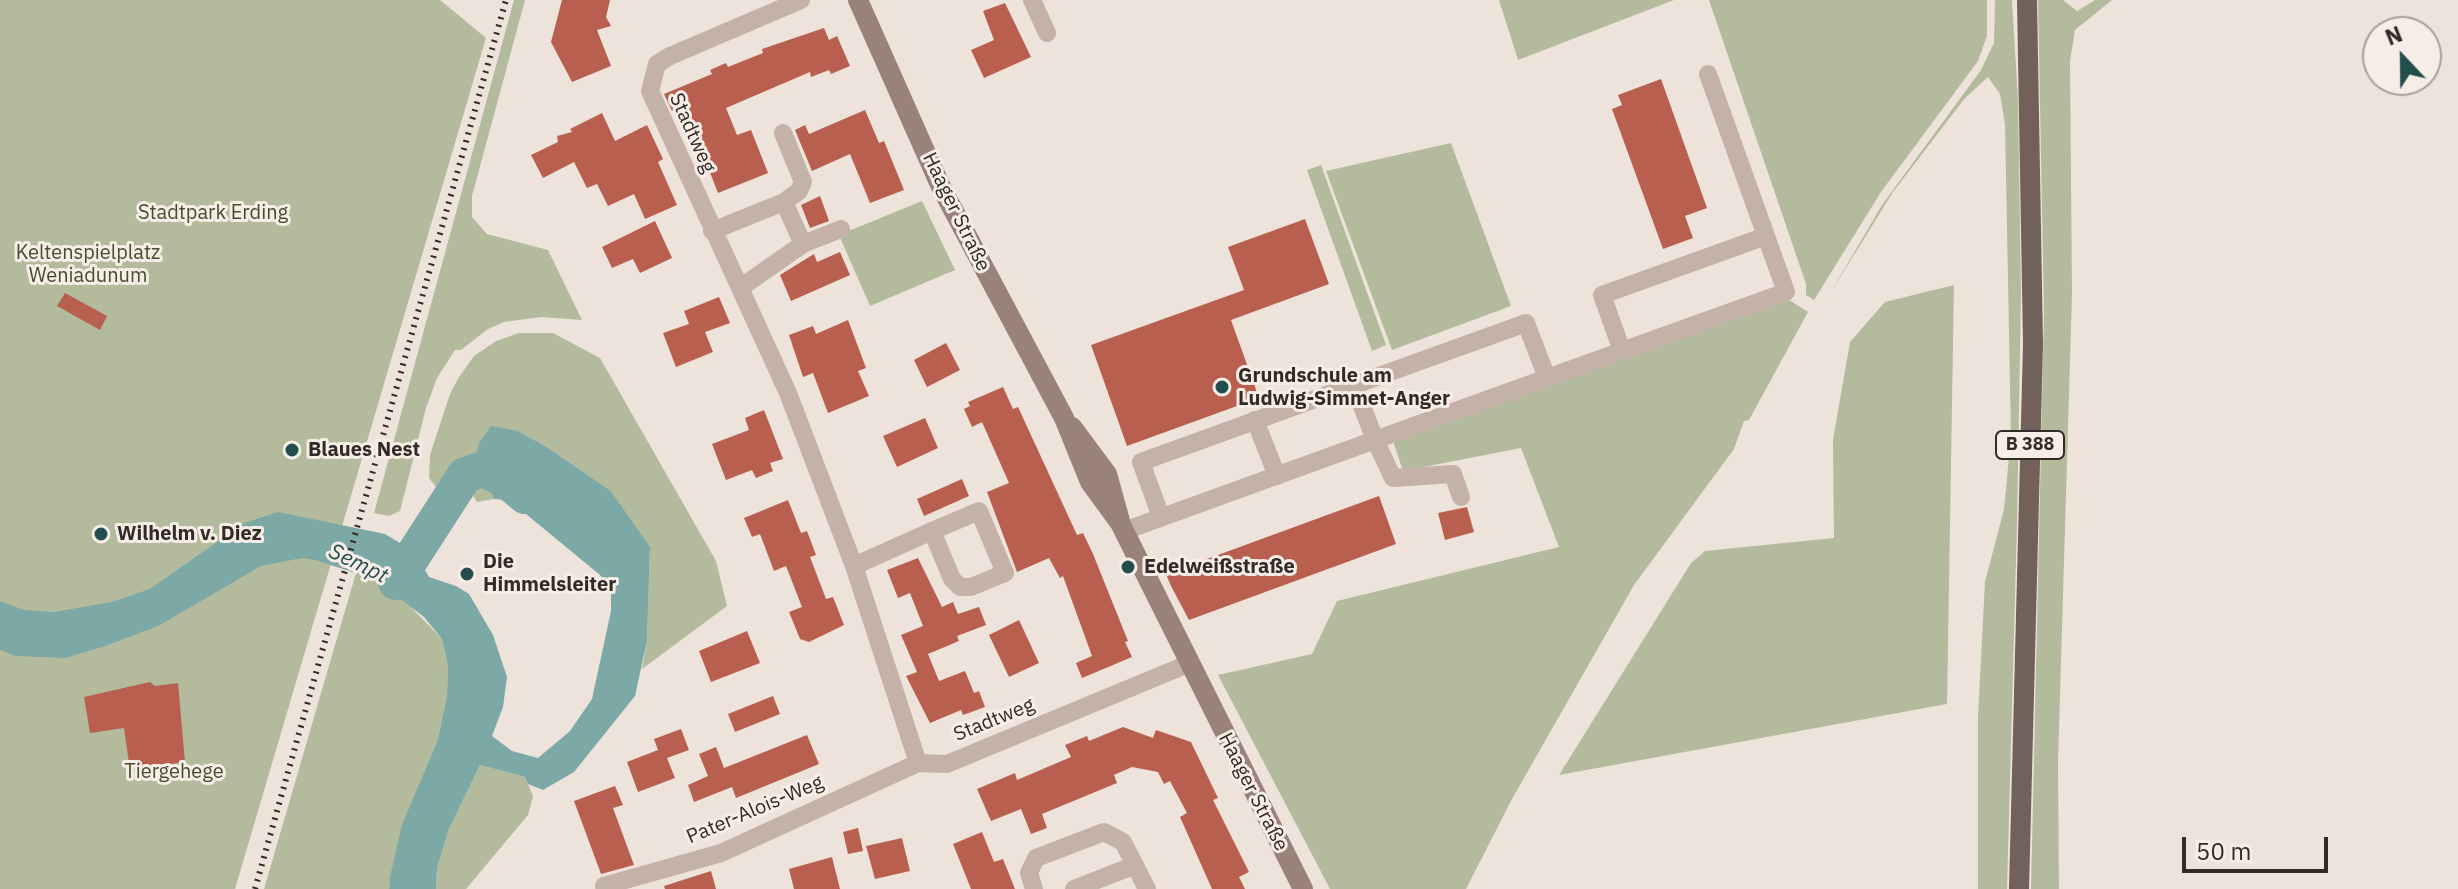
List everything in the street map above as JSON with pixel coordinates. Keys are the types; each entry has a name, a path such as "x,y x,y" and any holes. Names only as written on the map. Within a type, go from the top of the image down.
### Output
{"main road":[{"name":"B 388","path":"2019,889 2033,344 2027,0"}],"street":[{"name":"Stadtweg","path":"801,0 657,64 650,91 655,108 788,393 854,566 918,763 947,764 1188,664"},
{"name":"Haager Straße","path":"858,0 941,187 1064,418 1090,482 1122,527 1298,887"},
{"path":"1032,0 1047,33"},
{"path":"1122,527 1161,517 1277,476 1786,292 1708,74"},
{"path":"712,231 784,202 799,191 803,182 783,133"},
{"path":"784,202 803,244"},
{"path":"740,288 803,244 841,229"},
{"path":"1622,351 1602,295 1766,236"},
{"path":"1161,517 1141,462 1255,420 1526,323 1547,378"},
{"path":"1354,385 1393,478 1453,474 1461,497"},
{"path":"1255,420 1277,476"},
{"path":"854,566 932,531 979,511 1005,573 971,587 960,587 952,579 932,531"},
{"name":"Pater-Alois-Weg","path":"604,886 721,853 918,763"},
{"path":"1034,889 1029,873 1036,858 1098,834 1109,833 1119,838 1147,889"},
{"path":"1074,889 1133,866"}],"green space":[{"name":"Stadtpark Erding","path":"0,0 440,0 486,38 235,889 0,889"},
{"path":"514,0 525,0 472,196 472,217 487,234 548,250 582,320 541,317 504,322 488,329 461,350 455,350 437,378 426,408 400,511 389,516 374,513"},
{"path":"1499,0 1674,0 1518,60"},
{"path":"1709,0 1987,0 1987,36 1978,61 1881,192 1814,300 1806,295 1806,284"},
{"path":"1995,0 2012,0 2018,100 2021,293 2017,524 2007,889 1978,889 1978,716 1985,582 2004,509 2011,437 2005,124 2000,94 1988,77 1965,98 1893,192 1831,292 1882,205 1981,70 1994,43"},
{"path":"2038,0 2063,0 2077,11 2095,0 2112,0 2075,30 2070,61 2072,294 2058,762 2059,889 2031,889 2044,313"},
{"path":"1451,143 1511,306 1392,350 1326,171"},
{"path":"1321,165 1386,345 1372,351 1307,170"},
{"path":"922,201 955,270 870,306 839,235"},
{"path":"1954,285 1947,704 1559,775 1691,563 1705,551 1834,538 1833,440 1850,342 1885,302"},
{"path":"1789,300 1808,312 1749,420 1744,421 1734,449 1634,585 1512,799 1466,889 1330,889 1218,675 1312,654 1337,601 1559,547 1521,448 1403,471 1393,441"},
{"path":"519,333 553,333 600,358 716,561 727,606 642,669 647,641 650,548 611,491 518,431 476,458 494,499 477,502 457,469 448,491 439,491 429,478 430,455 450,394 459,377 474,356 496,341"},
{"path":"356,573 374,579 402,598 442,639 448,666 447,695 438,739 421,780 390,877 389,889 264,889"},
{"path":"480,765 525,777 533,796 528,815 466,889 436,889 437,868 449,829"}],"water":[{"name":"Sempt","path":"491,426 518,431 611,491 650,547 647,641 635,696 574,772 543,790 528,784 525,777 480,765 449,829 437,868 436,889 389,889 402,825 438,739 447,695 448,666 442,639 424,617 374,579 302,558 261,566 158,626 105,646 65,658 16,656 0,650 0,601 24,610 54,612 112,602 150,589 244,523 278,512 385,534 415,552 429,577 469,594 493,635 507,677 503,707 492,736 512,751 538,758 570,731 592,699 611,611 611,590 600,575 509,500 494,499 476,458 479,443"}],"building":[{"path":"562,0 610,0 606,17 611,26 597,30 611,66 572,82 551,42"},
{"path":"1005,3 1031,57 984,78 971,50 994,40 983,11"},
{"path":"824,28 829,40 837,36 850,66 831,74 829,70 811,77 810,72 726,108 737,135 751,130 768,173 718,193 684,106 672,111 664,94 712,74 710,70 726,63 728,67 763,53 762,49"},
{"path":"1661,79 1707,208 1685,216 1693,238 1663,249 1612,109 1622,105 1618,95"},
{"path":"865,110 879,143 884,141 904,190 870,203 850,154 812,171 795,130 805,125 809,134"},
{"path":"602,113 615,141 647,125 663,159 658,162 677,205 645,219 634,194 608,206 597,184 587,188 574,162 543,178 531,155 558,142 557,136 572,132 570,129"},
{"path":"820,196 829,221 810,228 801,205"},
{"path":"1305,219 1329,284 1231,320 1259,398 1127,446 1091,345 1244,290 1228,247"},
{"path":"655,221 672,258 640,273 633,259 612,268 602,247"},
{"path":"840,252 850,275 791,301 780,275 814,254 817,262"},
{"path":"65,293 107,316 100,330 57,306"},
{"path":"719,297 730,323 705,332 713,352 676,367 663,333 689,324 684,311"},
{"path":"848,320 866,368 858,371 869,396 828,413 813,373 803,377 789,335 813,326 816,334"},
{"path":"946,343 960,370 927,387 914,360"},
{"path":"1003,387 1013,409 1018,407 1077,535 1083,533 1128,641 1125,642 1132,657 1082,678 1076,663 1092,656 1063,576 1060,578 1049,558 1017,572 987,492 1009,483 982,422 972,427 964,409 970,406 968,402"},
{"path":"764,410 783,459 770,463 773,471 756,478 752,470 726,480 712,444 749,430 745,418"},
{"path":"925,418 938,448 897,467 883,436"},
{"path":"962,479 969,496 924,516 917,499"},
{"path":"1379,496 1396,544 1189,620 1166,574"},
{"path":"788,500 801,533 807,531 816,555 810,557 826,599 833,597 844,625 809,642 800,639 789,612 802,607 786,566 774,571 760,534 752,537 744,518"},
{"path":"1467,507 1474,532 1445,540 1438,513"},
{"path":"918,558 942,607 953,602 958,614 979,607 986,625 957,636 959,641 928,654 939,681 965,671 974,693 979,691 985,707 963,715 961,710 930,723 906,676 917,672 901,635 923,626 910,593 898,598 887,570"},
{"path":"1019,620 1039,663 1009,677 989,635"},
{"path":"747,631 760,663 711,682 699,651"},
{"path":"150,682 155,686 178,683 185,762 130,770 124,728 90,733 84,697"},
{"path":"773,696 780,714 735,732 728,714"},
{"path":"1123,727 1153,738 1156,730 1191,742 1218,798 1213,800 1249,872 1239,877 1245,889 1212,889 1180,817 1187,813 1170,781 1164,784 1158,772 1132,767 1114,775 1117,783 1042,814 1047,828 1031,834 1021,809 991,821 977,789 1015,773 1017,780 1071,757 1065,745 1087,736 1089,741"},
{"path":"681,729 689,750 667,758 675,778 638,792 627,762 658,750 654,739"},
{"path":"807,735 819,764 736,798 732,787 694,802 688,785 708,776 699,754 716,747 724,768"},
{"path":"615,786 623,805 613,808 634,865 601,874 574,801"},
{"path":"858,828 863,851 848,854 843,832"},
{"path":"982,832 994,862 1003,859 1015,889 971,889 953,844"},
{"path":"902,838 910,871 875,879 866,846"},
{"path":"832,857 840,889 794,889 789,869"},
{"path":"711,871 716,889 665,889 664,886"}],"waterway":[{"name":"Sempt","path":"396,582 465,475 483,469 506,480 525,496"}],"railway":[{"path":"255,889 506,0"}],"place":[{"name":"Grundschule am Ludwig-Simmet-Anger","path":"1222,387"},
{"name":"Blaues Nest","path":"292,450"},
{"name":"Wilhelm v. Diez","path":"101,534"},
{"name":"Edelweißstraße","path":"1128,567"},
{"name":"Die Himmelsleiter","path":"467,574"}],"park label":[{"name":"Keltenspielplatz Weniadunum","path":"88,264"},
{"name":"Tiergehege","path":"174,772"}]}
